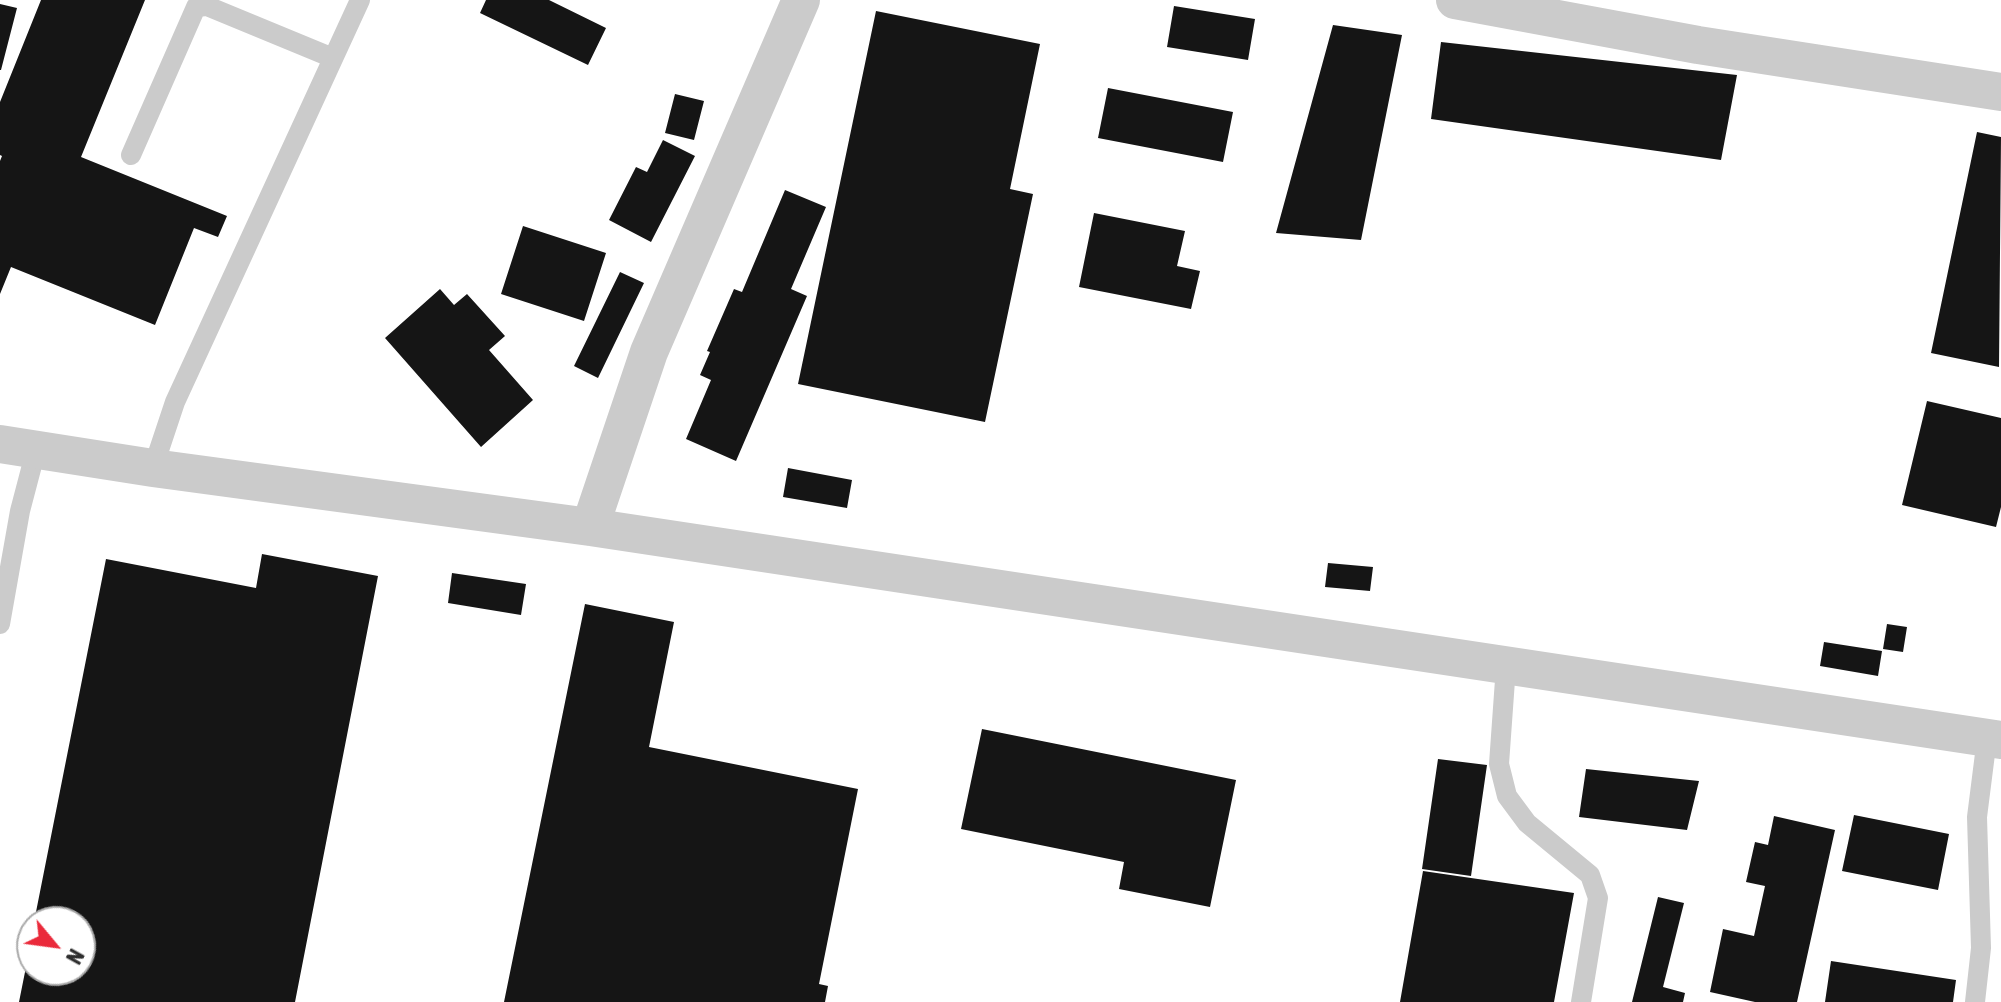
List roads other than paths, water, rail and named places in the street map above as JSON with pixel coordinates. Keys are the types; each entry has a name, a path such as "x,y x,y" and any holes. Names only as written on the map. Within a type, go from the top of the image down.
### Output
{"street":[{"path":"590,527 649,352 801,0"},
{"path":"1455,0 1698,45 2001,92"},
{"path":"18,447 590,527 1994,739"}],"lane":[{"path":"153,468 175,402 360,0"},
{"path":"131,155 196,7 207,6 333,58"},
{"path":"0,624 20,511 18,447"},
{"path":"1506,666 1499,764 1507,796 1527,823 1590,875 1598,898 1581,1002"},
{"path":"1975,1002 1981,948 1977,817 1994,739"}]}
